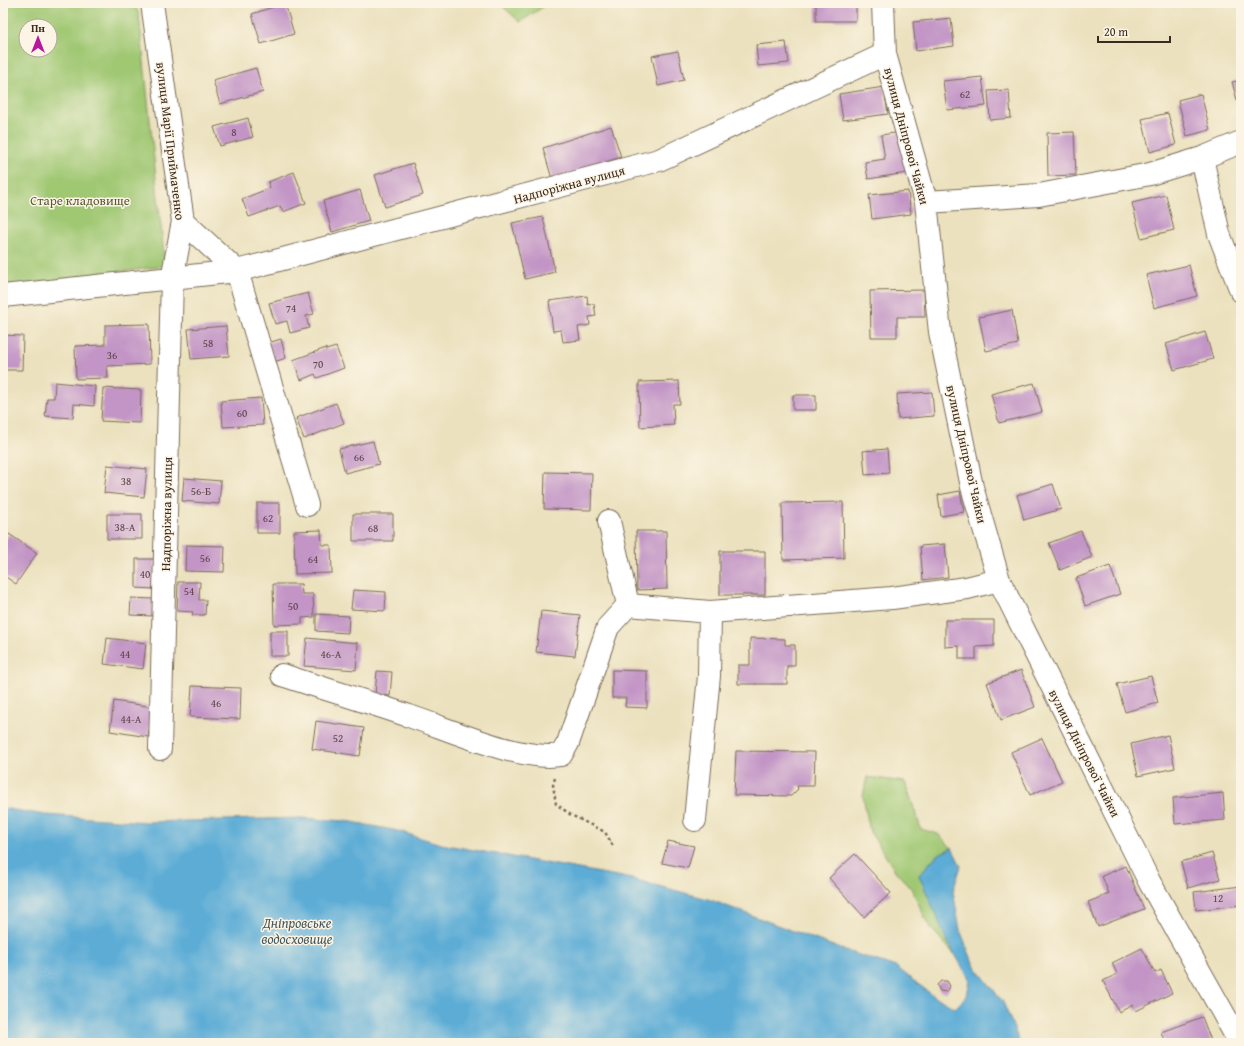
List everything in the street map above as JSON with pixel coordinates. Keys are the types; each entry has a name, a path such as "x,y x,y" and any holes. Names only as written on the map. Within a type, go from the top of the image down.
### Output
{"street":[{"name":"вулиця Марії Приймаченко","path":"152,3 183,221 172,279"},
{"name":"вулиця Дніпрової Чайки","path":"883,3 885,54 926,202 940,332 972,487 999,580 1150,883 1240,1043"},
{"name":"Надпоріжна вулиця","path":"3,296 237,271 659,160 885,54"},
{"path":"926,202 1039,195 1150,174 1202,158 1241,142"},
{"path":"1202,158 1219,234 1241,292"},
{"path":"183,221 237,271 307,505"},
{"name":"Надпоріжна вулиця","path":"160,749 172,279"},
{"path":"609,522 628,605"},
{"path":"628,605 710,612 892,598 967,588 999,580"},
{"path":"282,675 413,717 502,748 549,757 561,755 568,743 608,627 628,605"},
{"path":"695,820 709,676 710,612"}],"path":[{"path":"559,755 554,785 556,804 571,816 606,832 614,846"}],"green space":[{"name":"Старе кладовище","path":"3,3 133,3 139,14 165,266 3,287"},
{"path":"499,3 549,3 520,22"},
{"path":"867,777 905,782 921,829 938,834 952,848 937,855 919,875 954,954 929,926 911,888 896,872 870,832 863,796"}],"water":[{"name":"Дніпровське водосховище","path":"3,808 46,815 147,822 299,818 347,821 398,831 441,844 628,878 708,899 841,949 896,967 935,997 955,1008 967,996 970,980 947,941 919,875 937,855 952,848 961,866 953,891 960,930 974,965 1003,1002 1020,1043 3,1043"}],"building":[{"path":"285,3 294,34 261,44 252,14"},
{"path":"816,3 856,3 856,21 816,21"},
{"path":"951,18 954,46 916,51 913,22"},
{"path":"786,42 789,63 758,66 756,45"},
{"path":"678,51 684,80 658,86 652,56"},
{"path":"256,68 263,92 220,104 213,80"},
{"path":"982,77 986,106 947,110 943,81"},
{"path":"1241,80 1241,115 1232,82"},
{"path":"884,87 888,114 843,120 839,94"},
{"path":"1009,90 1011,118 990,120 988,91"},
{"path":"1201,94 1210,130 1187,136 1178,100"},
{"path":"1168,113 1176,145 1150,152 1142,119"},
{"path":"248,118 253,137 220,146 214,127"},
{"path":"611,126 621,157 552,179 543,148"},
{"path":"901,132 907,173 868,179 865,162 885,159 881,135"},
{"path":"1074,132 1076,175 1048,176 1047,133"},
{"path":"413,163 423,195 385,207 375,175"},
{"path":"294,172 306,203 283,212 280,206 249,217 242,199 270,188 268,182"},
{"path":"360,190 369,221 332,232 323,201"},
{"path":"908,191 911,214 872,219 869,195"},
{"path":"1166,195 1174,230 1141,238 1132,203"},
{"path":"543,217 555,272 525,279 512,223"},
{"path":"1189,265 1197,296 1154,308 1146,275"},
{"path":"924,290 925,317 897,317 897,337 871,337 870,291"},
{"path":"308,293 314,314 306,316 309,328 290,333 287,321 275,324 269,303"},
{"path":"587,296 588,305 594,304 596,316 589,317 590,325 578,327 580,340 563,342 561,330 553,331 549,301"},
{"path":"1012,310 1018,344 986,351 979,317"},
{"path":"149,324 150,364 107,366 108,378 76,379 75,346 105,345 105,325"},
{"path":"226,326 229,356 191,359 188,329"},
{"path":"1205,332 1213,359 1174,370 1166,344"},
{"path":"3,335 23,336 22,370 3,370"},
{"path":"281,339 286,358 274,362 268,343"},
{"path":"336,347 344,368 317,378 315,374 301,380 293,360 326,348 326,350"},
{"path":"679,381 680,404 673,404 674,425 640,427 639,382"},
{"path":"55,382 95,386 94,406 74,404 73,418 45,416 47,398 54,398"},
{"path":"1034,383 1042,412 999,423 991,394"},
{"path":"103,388 141,390 140,423 101,421"},
{"path":"932,392 934,416 898,419 897,394"},
{"path":"793,395 816,395 816,410 793,410"},
{"path":"261,398 263,425 223,427 221,401"},
{"path":"336,403 344,423 304,439 296,418"},
{"path":"373,441 379,464 345,473 339,449"},
{"path":"887,449 889,473 865,475 863,451"},
{"path":"107,465 147,469 144,497 104,493"},
{"path":"545,472 592,473 591,510 544,509"},
{"path":"184,478 221,481 219,504 182,501"},
{"path":"1053,484 1061,509 1024,520 1017,495"},
{"path":"960,491 964,512 941,516 938,495"},
{"path":"843,502 844,558 783,560 782,503"},
{"path":"257,503 280,503 280,533 257,533"},
{"path":"107,514 142,514 142,539 107,539"},
{"path":"353,514 393,514 393,541 353,541"},
{"path":"321,530 322,545 331,545 332,573 295,574 294,531"},
{"path":"636,531 666,531 667,589 637,590"},
{"path":"1081,531 1092,557 1060,570 1049,543"},
{"path":"9,534 37,553 16,584 3,575 3,543"},
{"path":"945,544 948,577 923,580 920,546"},
{"path":"186,545 225,546 224,572 185,571"},
{"path":"720,551 765,551 765,595 720,595"},
{"path":"136,559 155,559 154,589 136,588"},
{"path":"1110,566 1120,594 1085,606 1076,578"},
{"path":"178,582 200,582 199,600 206,600 205,615 192,615 193,612 177,611"},
{"path":"273,584 301,584 302,594 313,594 314,617 302,618 302,624 274,625"},
{"path":"353,590 386,592 385,611 351,609"},
{"path":"131,598 154,599 153,616 130,615"},
{"path":"541,611 580,615 575,656 536,652"},
{"path":"316,614 349,616 348,633 316,631"},
{"path":"945,620 994,620 994,646 976,647 976,659 959,659 959,646 945,647"},
{"path":"270,631 288,631 288,656 270,656"},
{"path":"107,638 146,643 143,669 104,664"},
{"path":"307,638 358,643 356,670 304,666"},
{"path":"750,638 785,639 785,645 795,645 795,666 787,666 787,684 738,684 738,665 750,665"},
{"path":"612,670 647,671 647,708 625,707 626,698 612,698"},
{"path":"1021,670 1035,707 1001,720 987,683"},
{"path":"377,671 392,672 390,696 375,695"},
{"path":"1151,676 1158,703 1125,712 1117,684"},
{"path":"192,686 241,688 240,719 190,717"},
{"path":"114,701 153,707 148,737 110,731"},
{"path":"316,721 364,728 360,756 312,749"},
{"path":"1168,735 1175,768 1138,776 1131,744"},
{"path":"1042,738 1062,781 1030,795 1011,752"},
{"path":"736,751 815,752 814,786 797,786 798,789 791,796 734,795"},
{"path":"1223,793 1225,820 1175,824 1173,798"},
{"path":"668,841 694,846 688,868 662,863"},
{"path":"1212,853 1220,879 1188,888 1181,862"},
{"path":"855,854 891,893 864,917 829,878"},
{"path":"1126,866 1144,909 1098,927 1088,902 1109,894 1102,876"},
{"path":"1241,886 1241,905 1196,910 1194,892"},
{"path":"1142,948 1155,973 1161,970 1172,993 1136,1011 1133,1005 1119,1012 1103,981 1117,974 1112,963"},
{"path":"941,981 947,981 950,986 947,992 940,991 937,985"},
{"path":"1202,1017 1212,1043 1165,1043 1161,1032"}]}
